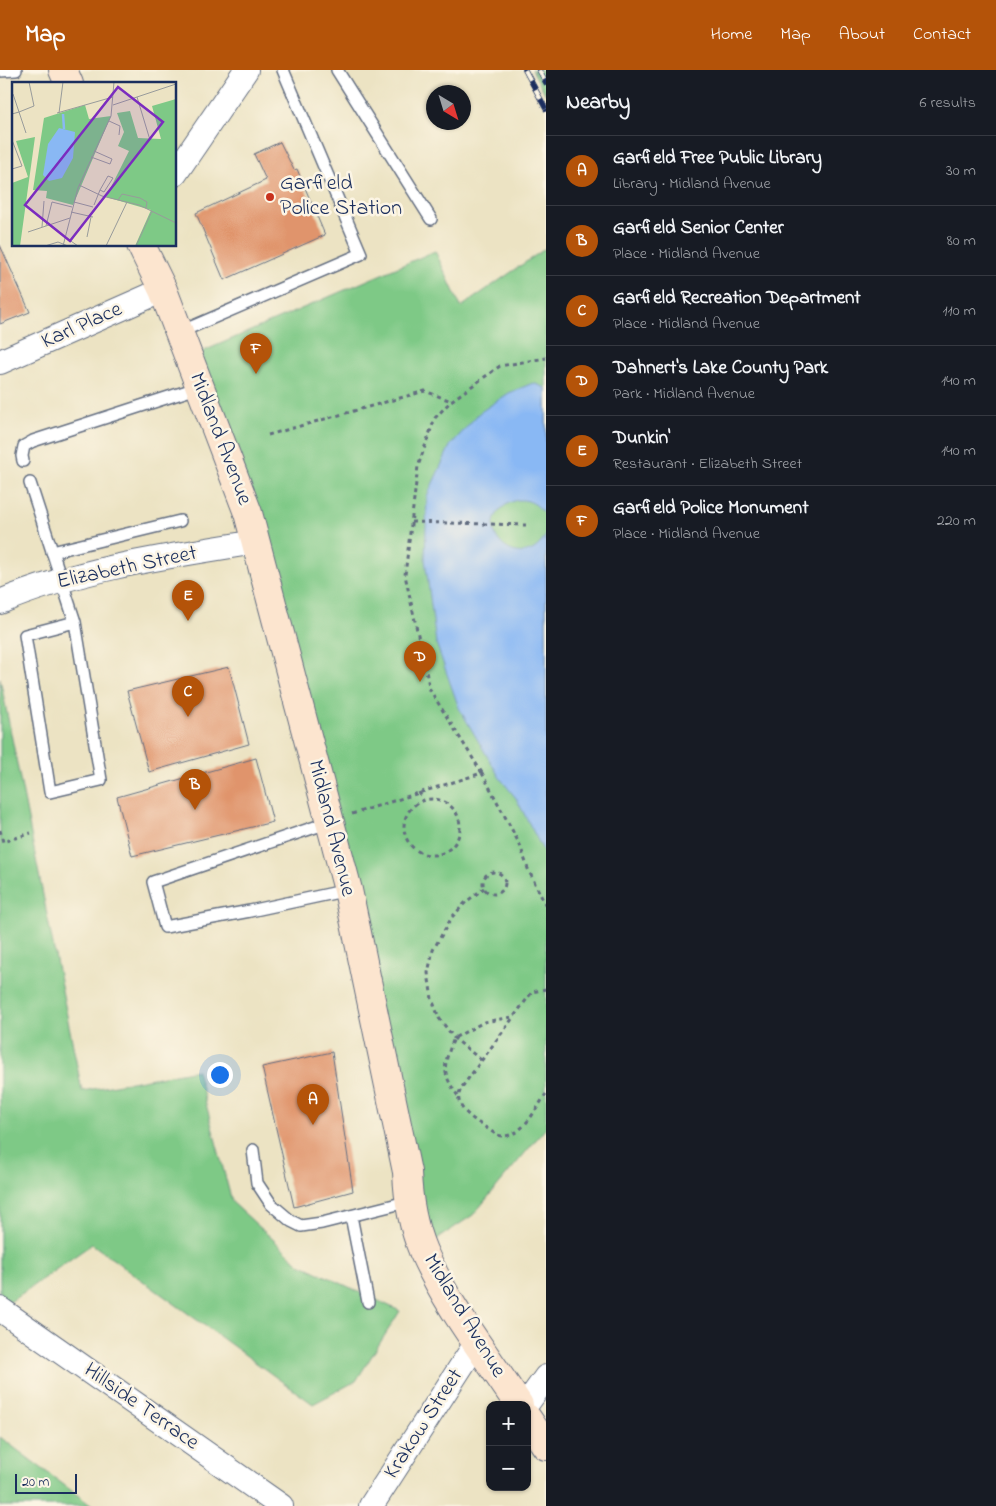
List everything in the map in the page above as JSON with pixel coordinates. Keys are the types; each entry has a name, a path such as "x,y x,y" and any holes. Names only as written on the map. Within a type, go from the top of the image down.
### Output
{"street":[{"path":"64,70 68,82"},
{"path":"176,173 246,70"},
{"name":"Midland Avenue","path":"141,246 163,290 180,332 248,513 348,890 407,1172 412,1216 422,1249 439,1285 516,1401"},
{"name":"Karl Place","path":"0,362 163,290"},
{"name":"Elizabeth Street","path":"0,602 62,580 163,558 256,542"},
{"name":"Hillside Terrace","path":"0,1309 281,1506"},
{"name":"Krakow Street","path":"371,1506 477,1342"},
{"path":"529,1401 546,1377"},
{"path":"531,1424 546,1446"}],"lane":[{"path":"0,71 16,70"},
{"path":"180,332 361,254 283,70"},
{"path":"337,70 431,219"},
{"path":"23,461 24,446 33,441 201,387"},
{"path":"30,483 75,622 101,780 50,792 25,635 75,622"},
{"path":"52,552 180,521"},
{"path":"330,822 153,882 165,928 348,890"},
{"path":"253,1150 257,1183 271,1204 291,1221 302,1226 322,1223 410,1201"},
{"path":"351,1216 368,1302"}],"path":[{"path":"546,358 500,366 451,401 435,418 418,466 405,575 430,690 482,773 520,845 528,869 546,906"},
{"path":"268,435 425,391 451,401"},
{"path":"411,522 526,525"},
{"path":"330,822 482,773"},
{"path":"419,792 423,801"},
{"path":"428,799 438,800 447,804 459,818 458,838 453,846 437,855 428,855 420,852 407,840 404,832 404,823 407,815 412,808 423,801 428,799"},
{"path":"0,830 3,842 31,833"},
{"path":"494,872 503,877 505,884 500,893 492,894 484,888 484,880 488,874 494,872"},
{"path":"481,1060 454,1038 439,1018 432,998 428,974 433,950 452,917 466,902 484,888"},
{"path":"546,989 532,992 462,1086 458,1102 462,1109 497,1135 508,1136 521,1128 546,1094"},
{"path":"458,1096 448,1081 445,1072 446,1062 454,1038 484,1022 513,1017"}],"green space":[{"path":"532,70 546,70 546,95"},
{"path":"546,248 546,1128 473,1215 422,1249 348,890 190,357 435,251 461,307"},
{"path":"0,678 82,1091 197,1070 232,1202 300,1264 400,1311 356,1381 313,1404 92,1244 0,1309"},
{"path":"0,1437 92,1506 0,1506"}],"water":[{"path":"533,383 546,388 546,517 535,504 516,500 501,509 495,520 494,530 498,540 506,548 516,552 526,552 537,547 546,535 546,856 516,798 500,778 459,708 436,643 425,559 427,496 450,446 479,413 509,393"}],"building":[{"name":"Garfield Police Station","path":"280,142 294,170 297,169 325,235 224,280 196,213 266,180 254,154"},
{"path":"0,245 30,312 0,324"},
{"path":"229,667 249,744 149,772 127,691"},
{"path":"256,758 273,822 132,856 117,797"},
{"path":"332,1052 353,1191 294,1207 262,1067"}],"railway":[{"path":"525,70 546,109"},
{"path":"539,70 546,83"}],"place":[{"name":"Garfield Police Station","path":"270,197"},
{"name":"Garfield Police Monument","path":"256,374"},
{"name":"Dunkin'","path":"188,621"},
{"name":"Dahnert's Lake County Park","path":"420,682"},
{"name":"Garfield Recreation Department","path":"188,717"},
{"name":"Garfield Senior Center","path":"195,810"},
{"name":"Garfield Free Public Library","path":"313,1125"}]}
